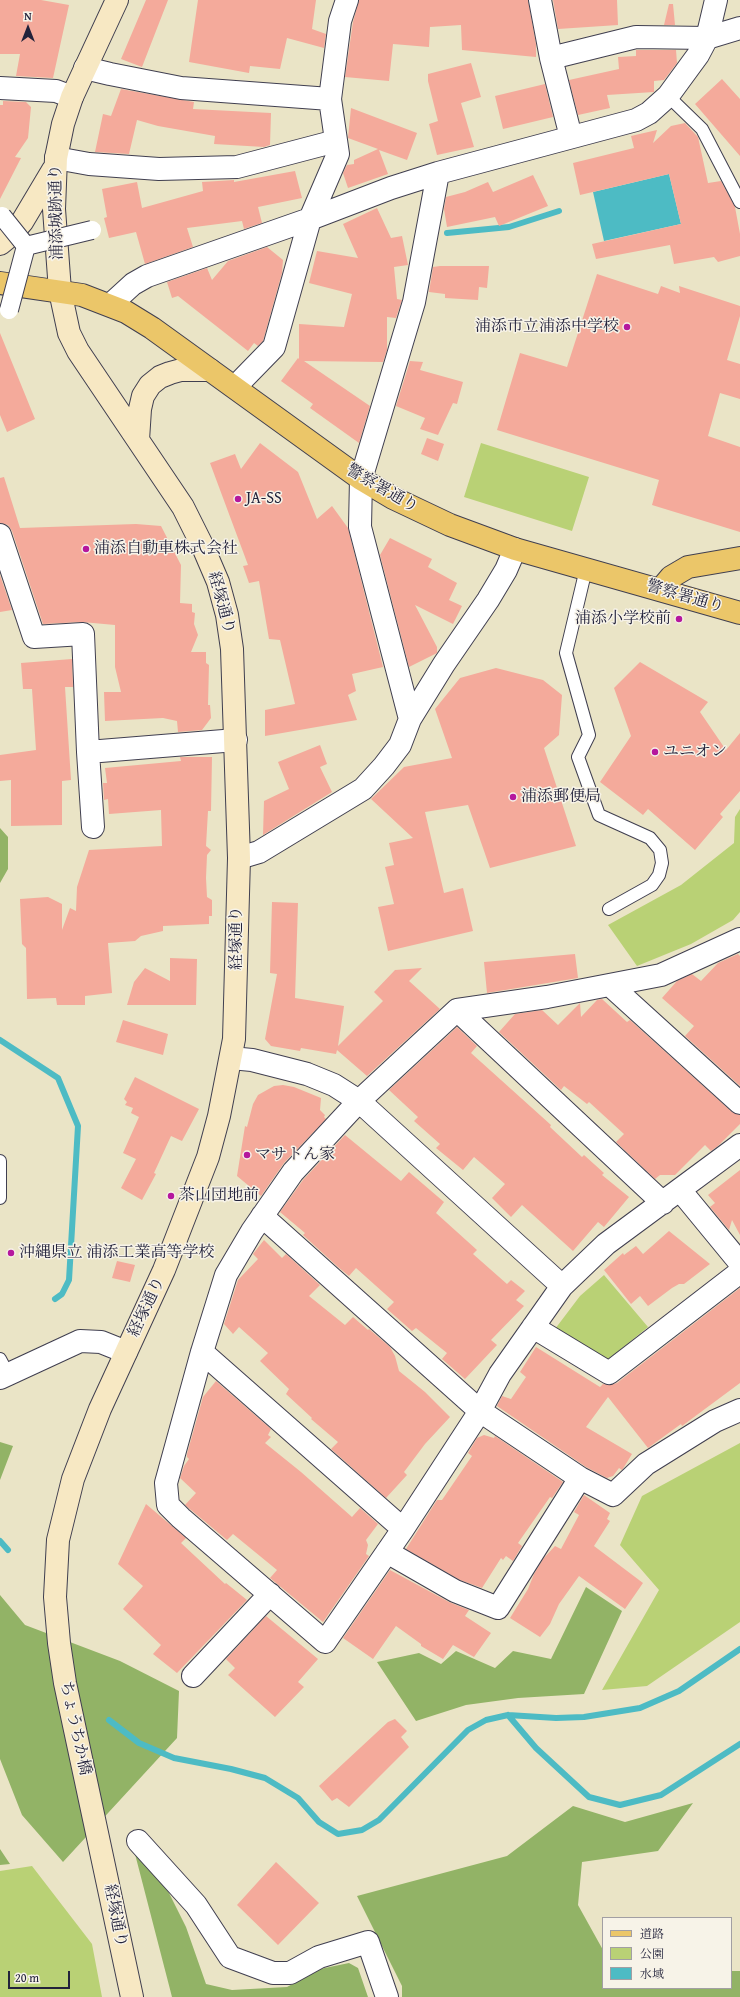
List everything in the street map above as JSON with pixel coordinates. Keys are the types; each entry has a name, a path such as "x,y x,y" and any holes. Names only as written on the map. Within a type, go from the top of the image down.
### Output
{"main road":[{"name":"浦添城跡通り","path":"60,291 54,209 55,163 63,124 72,97 117,0"},
{"path":"0,244 11,236 22,222 55,163"},
{"name":"警察署通り","path":"0,283 82,295 110,305 143,322 361,479 393,498 450,525 515,549 740,613"},
{"name":"経塚通り","path":"55,1597 58,1540 73,1479 100,1408 164,1270 208,1157 219,1116 232,1058 236,997 239,858 232,649 227,615 218,582 203,546 183,507 75,347 69,333 60,291"},
{"path":"138,440 140,409 143,396 150,385 160,377 170,372 181,370 210,370"},
{"path":"660,590 671,577 688,567 740,558"},
{"name":"ちょうちか橋","path":"55,1597 65,1683 104,1858"},
{"name":"経塚通り","path":"104,1858 132,1997"}],"street":[{"path":"234,387 274,347 310,219 338,154 330,99 340,21 347,0"},
{"path":"540,0 551,58 571,138"},
{"path":"110,305 133,284 147,276 310,219 391,188 438,173 636,120 649,113 668,96 684,76 707,38 716,0"},
{"path":"551,58 636,37 707,38 740,28"},
{"path":"85,68 181,88 330,99"},
{"path":"0,88 56,91 72,97"},
{"path":"55,163 159,169 237,167 336,141"},
{"path":"410,719 360,527 361,479 414,302 438,173"},
{"path":"2,216 26,246"},
{"path":"26,246 92,230"},
{"path":"9,310 26,246"},
{"path":"0,535 34,637 83,634 93,828"},
{"path":"239,858 259,852 363,789 384,766 400,745 410,719 444,664 488,600 506,570 515,549"},
{"path":"88,752 236,740"},
{"path":"740,939 661,975 547,997 457,1010 359,1100 293,1172 262,1216 226,1275 202,1352 166,1483 168,1505 181,1518 325,1642 403,1529 480,1411 500,1374 562,1286 606,1244 740,1146"},
{"path":"610,985 740,1103"},
{"path":"457,1010 672,1196 740,1263"},
{"path":"232,1058 252,1060 308,1074 334,1085 359,1100 562,1286"},
{"path":"262,1216 480,1411 580,1478 613,1495 646,1464 715,1420 740,1410"},
{"path":"533,1327 609,1373 740,1272"},
{"path":"3,1370 80,1341 101,1342 126,1352"},
{"path":"202,1352 403,1529"},
{"path":"387,1552 455,1591 498,1608 580,1478"},
{"path":"193,1676 270,1594"},
{"path":"138,1841 196,1905 230,1957 273,1973 290,1973 319,1957 368,1942 387,1997"}],"lane":[{"path":"668,96 702,129 740,202"},
{"path":"586,569 566,653 589,735 578,757 599,815 650,838 660,850 662,863 659,875 652,885 609,909"},
{"path":"0,1161 0,1198"}],"green space":[{"path":"481,443 589,477 572,531 464,497"},
{"path":"740,809 740,912 733,920 691,944 637,966 608,925 681,885 734,843 735,817"},
{"path":"0,828 8,837 8,869 0,883"},
{"path":"604,1275 648,1327 609,1359 600,1360 555,1329 580,1296"},
{"path":"0,1442 13,1446 0,1480"},
{"path":"740,1443 740,1622 647,1686 602,1690 659,1590 620,1545 642,1496"},
{"path":"586,1587 622,1611 584,1694 518,1698 466,1705 416,1721 377,1662 419,1653 441,1664 456,1651 495,1668 513,1651 551,1659"},
{"path":"0,1595 25,1625 120,1661 179,1691 177,1738 63,1862 22,1815 0,1759"},
{"path":"693,1803 658,1851 582,1862 578,1905 602,1948 602,1989 732,1989 732,1971 740,1971 740,1997 402,1997 402,1986 357,1896 507,1856 573,1806 625,1822"},
{"path":"0,1849 10,1864 0,1865"},
{"path":"135,1854 160,1875 186,1927 206,1984 232,1990 287,1987 320,1969 349,1963 358,1968 368,1997 172,1997"},
{"path":"32,1866 92,1944 102,1997 0,1997 0,1871"}],"water":[{"path":"669,174 681,224 604,241 593,192"}],"building":[{"path":"0,0 41,0 69,5 53,78 16,76 20,54 0,54"},
{"path":"146,0 168,0 142,67 121,59"},
{"path":"198,0 316,0 312,29 326,34 324,48 287,38 280,69 250,66 249,73 189,62"},
{"path":"359,0 528,0 536,44 536,57 462,50 461,25 430,27 429,47 393,44 389,81 345,77 353,22"},
{"path":"553,0 617,0 618,25 558,29"},
{"path":"669,4 673,4 675,25 664,25"},
{"path":"636,50 676,50 677,63 664,80 654,81 654,92 607,95 610,108 578,115 569,80 619,69 618,57 636,56"},
{"path":"471,63 481,97 461,103 474,147 437,155 429,124 438,121 428,81 428,74"},
{"path":"722,79 740,99 740,156 695,104"},
{"path":"545,84 553,117 503,129 495,96"},
{"path":"121,89 194,102 193,109 271,113 270,145 264,147 214,144 215,136 158,126 137,120 129,154 95,152 103,114 111,116"},
{"path":"3,101 26,102 31,107 28,138 15,157 21,158 0,199 0,105 3,105"},
{"path":"351,108 417,133 407,160 379,150 388,174 348,188 343,173 347,165 354,164 354,160 378,149 348,138"},
{"path":"685,123 698,137 708,183 721,181 735,207 740,234 740,256 718,262 714,257 674,264 670,245 596,259 592,244 681,224 669,174 580,195 573,163 634,148 631,136 657,130 653,143 671,126"},
{"path":"295,171 302,198 258,207 262,223 244,229 242,221 187,228 193,247 145,264 136,232 109,238 104,218 107,217 102,189 137,182 142,208 203,191 202,182 234,180 234,182"},
{"path":"533,175 548,206 499,226 495,217 447,227 444,209 446,197 465,192 488,182 493,192"},
{"path":"377,208 391,238 402,236 408,265 394,267 397,299 402,300 396,318 387,317 387,350 383,362 304,361 370,406 359,443 310,408 313,404 281,381 298,358 299,359 299,324 344,327 352,294 309,283 317,251 358,258 343,224"},
{"path":"267,247 283,260 282,273 263,341 258,346 254,343 248,351 178,296 172,298 167,282 207,268 212,280 228,261"},
{"path":"489,266 487,288 479,287 478,300 445,298 445,294 429,292 433,267"},
{"path":"597,274 658,294 661,286 680,293 679,286 740,306 740,316 727,360 740,364 740,399 720,393 708,436 740,447 740,532 652,505 659,480 497,430 520,353 567,367"},
{"path":"0,333 35,419 7,432 0,415"},
{"path":"410,361 423,362 420,370 463,382 457,404 453,403 438,435 420,429 425,418 396,406"},
{"path":"427,438 444,444 438,461 421,454"},
{"path":"260,443 298,472 317,519 332,506 348,528 383,667 352,674 356,691 348,695 357,720 265,736 265,710 295,704 280,640 269,639 259,581 249,583 243,566 248,565 210,463 235,454 241,469"},
{"path":"4,477 20,528 136,524 161,526 181,565 180,603 192,604 192,612 195,613 194,624 198,635 191,652 206,652 206,663 209,665 208,705 210,705 211,718 202,730 178,732 177,721 163,718 105,721 104,692 121,692 115,667 115,625 82,622 43,624 12,531 8,525 0,523 0,478"},
{"path":"390,538 432,559 428,567 457,583 449,600 462,606 453,624 415,605 437,647 437,653 409,667 380,555"},
{"path":"0,575 12,610 0,612"},
{"path":"72,659 73,687 65,687 71,780 62,781 62,825 11,826 11,780 0,781 0,755 36,750 32,689 23,689 21,663"},
{"path":"640,662 708,702 700,712 726,750 740,733 740,791 720,814 723,817 695,850 648,809 643,815 600,782 631,736 614,688"},
{"name":"浦添郵便局","path":"496,668 543,680 562,695 559,735 544,748 576,846 490,868 468,805 425,812 444,893 463,888 473,931 388,951 378,907 394,904 385,867 394,865 389,843 413,838 371,799 404,767 452,758 435,709 460,678"},
{"path":"320,745 327,764 320,767 332,792 263,835 264,801 289,789 278,762"},
{"path":"180,757 212,757 211,811 208,811 206,846 211,850 207,855 206,878 207,897 212,900 212,916 209,916 209,924 163,926 163,931 141,936 135,941 108,943 112,993 85,996 85,1005 57,1005 56,998 27,999 26,948 22,944 20,899 48,897 62,904 62,930 70,908 76,911 77,887 89,850 162,846 161,810 109,814 108,799 104,800 103,783 107,783 105,768 181,761"},
{"path":"272,902 298,903 295,998 344,1006 338,1046 383,1001 374,992 395,970 422,968 409,981 440,1009 367,1076 337,1050 336,1054 301,1048 300,1051 271,1046 265,1039 277,974 270,973"},
{"path":"575,954 578,978 487,993 484,962"},
{"path":"738,954 740,956 740,1086 685,1036 694,1026 662,998 677,981 692,974 701,981 718,963"},
{"path":"170,958 197,959 196,1005 127,1005 134,982 145,968 170,981"},
{"path":"602,999 627,1022 630,1020 732,1112 740,1115 740,1124 718,1146 711,1151 705,1145 675,1175 660,1175 655,1179 616,1142 624,1134 589,1102 587,1104 564,1086 561,1090 499,1032 515,1014 542,1010 558,1025 580,1003 581,1017 597,1000"},
{"path":"123,1020 168,1034 163,1055 116,1042"},
{"path":"457,1027 477,1046 471,1053 551,1125 550,1127 582,1157 584,1155 604,1173 602,1175 629,1197 604,1227 598,1222 573,1251 522,1205 511,1217 492,1198 505,1184 474,1157 463,1170 436,1148 440,1144 414,1121 418,1117 389,1090"},
{"path":"135,1077 199,1109 182,1141 171,1136 154,1173 156,1174 142,1200 121,1188 136,1159 123,1153 139,1117 131,1113 133,1108 125,1105 127,1102 124,1099"},
{"path":"283,1085 294,1087 321,1098 320,1110 325,1115 324,1117 326,1119 284,1163 261,1196 237,1176 245,1126 247,1127 253,1104 258,1095 274,1086"},
{"path":"345,1135 401,1181 409,1172 444,1202 436,1213 477,1250 473,1254 507,1284 511,1280 525,1291 516,1300 524,1306 491,1340 497,1345 465,1379 442,1359 447,1353 416,1328 412,1331 387,1309 394,1302 356,1268 349,1276 303,1235 305,1233 280,1212 303,1180"},
{"path":"740,1170 740,1235 732,1220 729,1230 710,1207 715,1203 708,1195"},
{"path":"669,1231 710,1264 684,1284 679,1284 672,1288 648,1306 640,1296 631,1304 604,1270 623,1253 624,1255 636,1246 643,1254"},
{"path":"264,1240 282,1258 286,1254 320,1285 309,1296 345,1325 353,1317 390,1347 395,1356 399,1371 425,1392 450,1417 425,1444 404,1472 407,1475 386,1498 331,1449 338,1442 311,1419 312,1418 286,1394 289,1389 260,1361 268,1353 239,1327 233,1334 224,1324 238,1280 258,1259 253,1254"},
{"path":"117,1261 135,1265 130,1282 112,1278"},
{"path":"740,1288 740,1383 682,1426 681,1424 648,1448 608,1397 586,1427 632,1454 622,1470 619,1468 613,1476 607,1478 586,1467 497,1406 502,1396 511,1399 526,1377 520,1372 536,1347 600,1387 603,1384 610,1385 617,1383"},
{"path":"216,1381 271,1429 268,1435 271,1437 265,1443 301,1472 352,1517 360,1508 378,1524 366,1540 368,1545 366,1554 369,1556 323,1622 270,1578 277,1570 233,1534 227,1540 185,1505 196,1493 180,1478 184,1466 189,1459 187,1454 203,1397"},
{"path":"484,1435 494,1438 495,1436 563,1482 552,1498 550,1497 518,1543 522,1546 513,1561 506,1556 503,1560 501,1558 482,1588 460,1580 406,1549 437,1500 442,1500 472,1456 468,1453 477,1438"},
{"path":"584,1495 610,1513 607,1519 610,1521 594,1546 643,1583 625,1609 579,1576 559,1604 550,1624 540,1637 510,1618 528,1589 534,1574 543,1559 555,1546 561,1549 579,1515 574,1512"},
{"path":"146,1504 186,1538 181,1543 225,1584 226,1583 247,1600 177,1673 153,1654 161,1645 123,1609 143,1586 118,1564"},
{"path":"390,1570 449,1602 469,1610 465,1616 491,1633 474,1657 453,1645 443,1659 421,1646 421,1644 396,1626 373,1659 343,1638"},
{"path":"266,1616 318,1659 298,1682 304,1687 275,1717 228,1675 235,1668 226,1659"},
{"path":"395,1719 407,1731 401,1737 409,1747 349,1807 337,1798 332,1801 319,1786 388,1722"},
{"path":"276,1862 319,1903 278,1945 237,1905"}],"waterway":[{"path":"447,233 509,227 559,211"},
{"path":"0,1040 58,1078 78,1126 69,1280 62,1294 55,1299"},
{"path":"0,1541 8,1550"},
{"path":"109,1720 139,1743 174,1758 231,1769 265,1778 298,1798 319,1822 338,1834 362,1830 379,1820 468,1730 486,1720 508,1715 556,1718 584,1717 640,1708 679,1691 740,1649"},
{"path":"508,1715 536,1748 589,1797 620,1805 661,1795 740,1744"}],"place":[{"name":"浦添市立浦添中学校","path":"627,327"},
{"name":"JA-SS","path":"238,499"},
{"name":"浦添自動車株式会社","path":"86,549"},
{"name":"浦添小学校前","path":"679,619"},
{"name":"ユニオン","path":"655,752"},
{"name":"浦添郵便局","path":"513,797"},
{"name":"マサトん家","path":"247,1155"},
{"name":"茶山団地前","path":"171,1196"},
{"name":"沖縄県立 浦添工業高等学校","path":"11,1253"}]}
